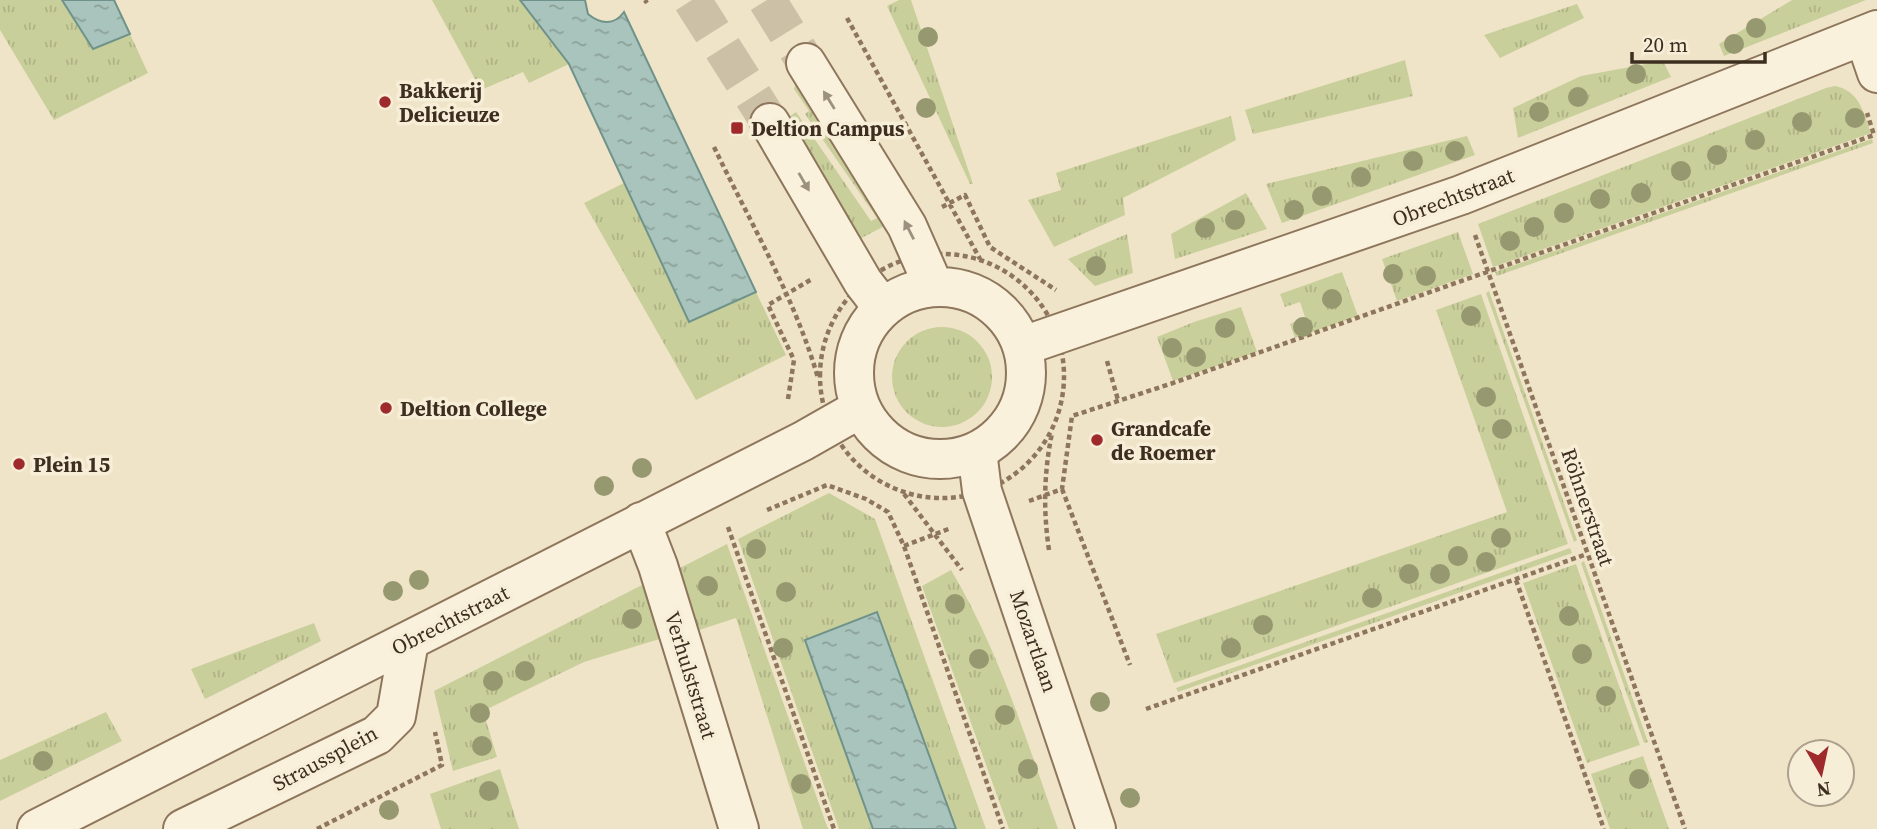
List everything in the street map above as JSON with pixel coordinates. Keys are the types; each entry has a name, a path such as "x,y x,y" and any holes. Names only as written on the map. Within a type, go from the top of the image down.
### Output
{"street":[{"path":"1871,33 1877,73"},
{"name":"Obrechtstraat","path":"1039,340 1461,195 1871,33"},
{"path":"770,123 873,295 855,365 855,387 845,417 876,430 898,448 923,458 951,458 977,451 998,438 1014,418 1024,395 1027,370 1039,340 1009,321 989,301 928,271 907,226 806,64"},
{"path":"873,295 906,293 928,271"},
{"name":"Obrechtstraat","path":"37,829 845,417"},
{"name":"Mozartlaan","path":"977,451 986,503 1096,829"},
{"name":"Verhulststraat","path":"641,522 658,566 739,829"},
{"name":"Straussplein","path":"183,829 377,735 396,716 408,641"}],"path":[{"path":"847,18 980,260"},
{"path":"1130,665 1062,489 1072,416 1173,383 1874,135 1866,111"},
{"path":"714,146 808,346 824,410 845,417 853,461 876,480 903,492 932,498 961,498 986,503"},
{"name":"Röhnerstraat","path":"1461,195 1685,829"},
{"path":"819,382 821,352 831,324 846,299 873,295 894,264 928,271 951,254 980,260 1007,273 1030,291 1048,315 1039,340 1064,371 1062,400 1053,429 1037,454 986,503"},
{"path":"765,511 827,485 866,499 887,512 904,546 1003,829"},
{"path":"904,546 986,503 1062,489"},
{"path":"716,533 740,522"},
{"path":"728,527 834,829"},
{"path":"1146,709 1587,554"},
{"path":"1516,580 1604,829"},
{"path":"317,829 442,765 434,729"}],"green space":[{"path":"0,0 62,0 93,49 130,34 148,73 54,120 0,30"},
{"path":"432,0 520,0 569,64 529,83 523,72 481,90"},
{"path":"899,0 911,0 973,184 970,184 887,6"},
{"path":"1792,0 1866,0 1724,56 1719,44"},
{"path":"1577,4 1584,18 1500,58 1484,35"},
{"path":"1405,60 1413,96 1253,134 1245,110"},
{"path":"1663,61 1671,77 1518,138 1513,108 1581,76"},
{"path":"796,83 892,222 856,241 781,122 796,112 871,221 877,218 805,114 809,111 794,89"},
{"path":"1835,86 1850,92 1855,98 1863,110 1871,133 1493,267 1478,224"},
{"path":"1231,116 1236,140 1123,198 1125,215 1054,247 1028,200 1061,190 1056,173"},
{"path":"1467,136 1475,155 1282,223 1266,184"},
{"path":"1872,139 1873,143 1497,276 1495,272"},
{"path":"624,183 689,321 756,292 786,355 696,400 584,203"},
{"path":"1246,193 1267,229 1175,259 1171,234"},
{"path":"1458,232 1473,274 1397,301 1382,259"},
{"path":"1127,234 1133,273 1095,286 1068,259"},
{"path":"1342,272 1358,316 1295,338 1290,324 1305,317 1300,302 1285,307 1280,294"},
{"path":"1489,291 1577,540 1574,542 1486,293"},
{"path":"1481,294 1568,544 1174,683 1156,634 1507,512 1436,310"},
{"path":"1241,307 1257,352 1173,381 1157,337"},
{"path":"942,327 970,335 984,349 992,377 984,405 970,419 942,427 914,419 900,405 892,377 900,349 914,335"},
{"path":"829,493 875,519 986,829 956,829 877,612 805,640 873,829 839,829 738,539"},
{"path":"727,544 828,829 803,829 736,618 699,630 680,568"},
{"path":"1570,548 1572,553 1178,692 1176,688"},
{"path":"1584,561 1648,742 1644,743 1581,563"},
{"path":"1576,564 1640,745 1587,763 1523,583"},
{"path":"951,570 998,664 1058,829 1009,829 922,586"},
{"path":"644,584 663,638 584,662 483,711 497,757 453,771 434,691"},
{"path":"314,623 321,641 205,699 191,669"},
{"path":"106,712 122,741 0,801 0,760"},
{"path":"1643,756 1669,829 1610,829 1591,774"},
{"path":"500,769 519,829 441,829 430,794"}],"water":[{"path":"62,0 114,0 130,34 93,49"},
{"path":"520,0 585,0 588,14 607,22 616,20 624,12 756,292 689,322 569,64"},
{"path":"877,612 956,829 873,829 805,640"}],"tunnel":[{"path":"692,0 770,123"},
{"path":"767,0 806,63"}],"place":[{"name":"Bakkerij Delicieuze","path":"385,102"},
{"name":"Deltion Campus","path":"737,128"},
{"name":"Deltion College","path":"386,408"},
{"name":"Grandcafe de Roemer","path":"1097,440"},
{"name":"Plein 15","path":"19,464"}]}
